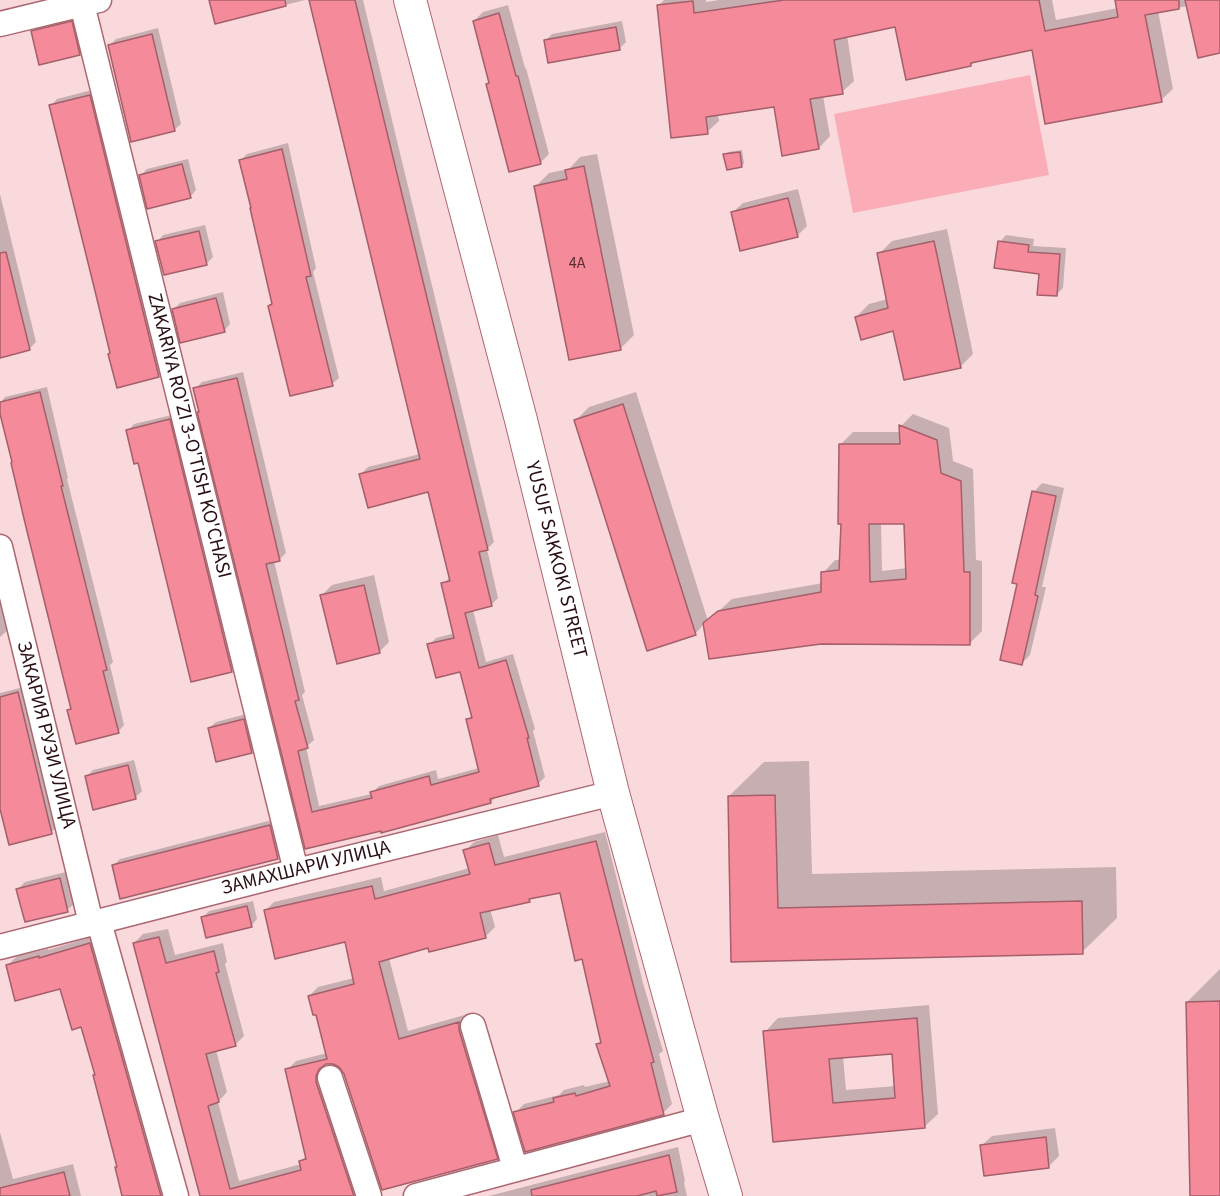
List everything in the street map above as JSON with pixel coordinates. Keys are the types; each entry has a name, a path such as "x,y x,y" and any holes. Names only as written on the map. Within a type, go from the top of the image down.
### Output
{"main road":[{"name":"YUSUF SAKKOKI STREET","path":"410,0 518,409 613,793 726,1196"},
{"name":"YUSUF SAKKOKI STREET","path":"703,1119 715,1196"}],"street":[{"path":"0,24 87,1"},
{"name":"ZAKARIYA RO'ZI 3-O'TISH KO'CHASI","path":"87,1 296,871"},
{"name":"ЗАКАРИЯ РУЗИ УЛИЦА","path":"0,547 95,922 176,1196"},
{"name":"ЗАМАХШАРИ УЛИЦА","path":"0,947 613,793"},
{"path":"473,1026 515,1168"},
{"path":"330,1078 369,1196"},
{"path":"416,1196 703,1119"}],"shaded area":[{"path":"1030,75 1049,175 853,213 834,114"}],"building":[{"path":"209,0 285,0 286,6 215,24"},
{"path":"309,0 355,0 488,550 479,552 492,606 465,613 479,668 506,660 529,738 527,738 539,786 490,799 491,803 381,833 381,831 305,849 193,388 237,378 280,561 266,564 299,700 295,701 308,748 298,751 312,812 372,798 370,792 429,776 431,785 479,772 466,719 472,718 460,672 436,678 427,644 454,638 441,583 450,581 428,492 368,508 359,474 420,459"},
{"path":"784,0 1039,0 1045,31 1118,17 1115,0 1179,0 1179,9 1145,15 1162,102 1045,124 1032,50 906,80 895,27 834,40 843,94 810,99 819,149 782,156 774,107 706,117 708,134 671,138 657,5 693,1 694,13"},
{"path":"1185,0 1220,0 1220,53 1198,58"},
{"path":"499,13 541,164 509,172 486,84 489,83 473,21"},
{"path":"72,21 80,55 39,65 31,31"},
{"path":"616,27 620,50 548,63 544,40"},
{"path":"152,34 175,131 131,142 108,45"},
{"path":"90,95 159,377 117,388 49,105"},
{"path":"282,149 311,276 306,277 333,386 290,396 268,306 272,304 239,160"},
{"path":"740,152 742,167 727,170 723,154"},
{"path":"182,164 191,198 147,209 139,175"},
{"path":"584,166 621,350 569,360 534,186 567,179 565,170"},
{"path":"788,198 798,237 740,251 731,212"},
{"path":"199,231 207,265 164,275 155,241"},
{"path":"934,241 961,368 904,380 893,331 861,340 855,317 888,308 877,253"},
{"path":"998,241 1029,245 1028,252 1060,254 1057,296 1037,295 1039,274 994,268"},
{"path":"6,252 30,350 0,358 0,253"},
{"path":"216,298 225,332 180,343 172,309"},
{"path":"40,392 107,670 103,671 119,733 76,744 67,710 71,709 0,414 0,402"},
{"path":"623,404 696,635 647,651 574,420"},
{"path":"170,419 232,672 191,682 138,463 134,464 126,430"},
{"path":"899,425 937,440 941,473 961,481 964,572 970,572 970,645 821,644 709,659 703,623 718,611 821,592 821,572 839,570 841,524 838,524 839,444 900,444","holes":["869,524 904,524 906,579 870,582"]},
{"path":"1032,491 1056,496 1035,595 1038,596 1022,665 1000,660 1017,584 1012,583"},
{"path":"364,585 380,653 337,664 320,595"},
{"path":"18,692 52,834 9,845 0,809 0,697"},
{"path":"244,719 252,753 216,762 208,728"},
{"path":"128,765 136,799 93,810 85,776"},
{"path":"775,795 778,908 1082,901 1083,954 731,962 728,796"},
{"path":"270,825 278,859 120,899 112,865"},
{"path":"596,841 654,1062 651,1063 664,1115 525,1152 513,1112 554,1102 553,1098 575,1093 576,1096 610,1086 596,1044 601,1043 582,959 575,961 560,893 480,913 486,938 429,952 428,948 379,962 399,1039 459,1022 459,1030 498,1159 382,1190 344,1074 339,1067 326,1064 319,1069 316,1082 354,1196 200,1196 133,943 159,937 166,963 214,951 219,972 216,973 236,1046 206,1054 219,1102 208,1106 230,1189 301,1170 299,1161 306,1159 285,1069 327,1059 316,1015 313,1015 308,996 354,984 345,942 275,959 264,910 372,886 375,899 470,874 463,850 489,843 495,865"},
{"path":"60,878 68,912 25,922 16,889"},
{"path":"247,906 252,927 206,938 201,917"},
{"path":"90,943 161,1196 122,1196 115,1167 117,1167 93,1075 95,1075 81,1027 72,1030 60,989 15,1001 6,965"},
{"path":"1220,1001 1220,1196 1190,1196 1186,1002"},
{"path":"917,1018 925,1128 773,1142 763,1031","holes":["892,1054 895,1098 833,1103 829,1059"]},
{"path":"1046,1137 1049,1168 984,1176 980,1145"},
{"path":"669,1155 677,1192 657,1196 656,1191 637,1196 532,1196 531,1190"},
{"path":"64,1172 70,1196 0,1196 0,1188"}]}
